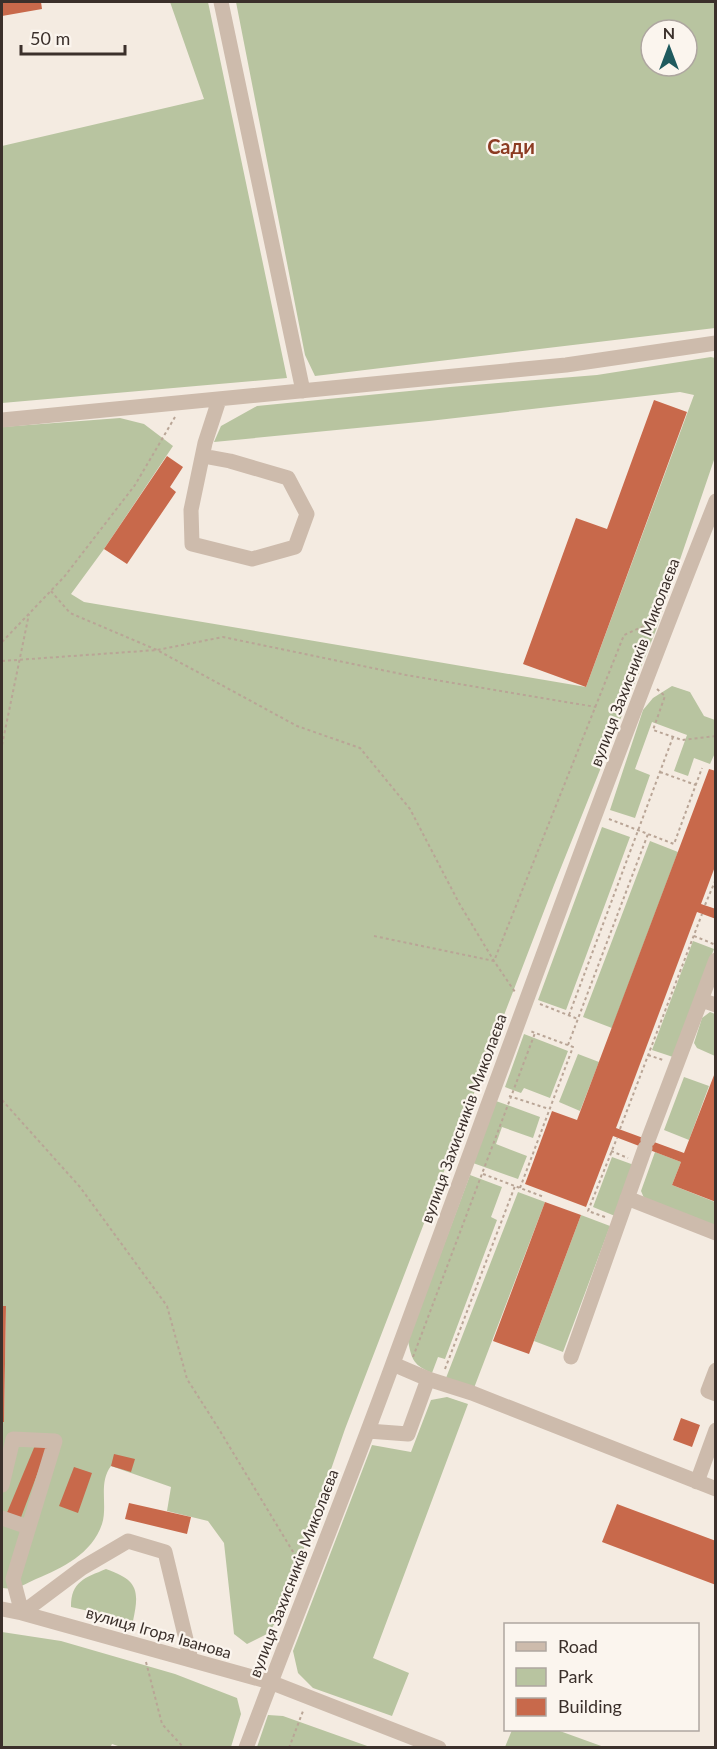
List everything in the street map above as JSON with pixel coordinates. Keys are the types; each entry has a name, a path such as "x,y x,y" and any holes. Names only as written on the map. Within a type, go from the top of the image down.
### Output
{"street":[{"path":"221,2 303,391"},
{"path":"2,420 566,365 716,343"},
{"path":"203,456 230,461 288,478 307,514 295,547 252,559 192,544 191,510 203,456 219,400"},
{"name":"вулиця Захисників Миколаєва","path":"246,1748 368,1431 595,814 716,501"},
{"path":"571,1357 647,1144 708,1002 716,960"},
{"path":"627,1198 716,1233"},
{"path":"393,1364 716,1489"},
{"path":"716,1370 708,1391 716,1394"},
{"path":"368,1431 408,1434 434,1381"},
{"path":"697,1482 716,1430"},
{"path":"2,1485 13,1439 55,1441 13,1579 22,1612 82,1568 128,1541 165,1552 191,1660"},
{"path":"2,1518 28,1527"},
{"name":"вулиця Ігоря Іванова","path":"2,1609 22,1612 270,1682 439,1748"}],"path":[{"path":"2,642 64,577 135,485 183,404"},
{"path":"51,591 70,612 156,650 297,726 360,748 410,809 459,903 494,961 525,1002 578,1019"},
{"path":"2,746 29,614"},
{"path":"494,961 624,635 651,621 669,618"},
{"path":"2,661 156,650 223,637 406,675 596,707"},
{"path":"646,680 664,696 653,730 682,740 716,736"},
{"path":"568,1015 673,737"},
{"path":"595,814 674,844 702,768"},
{"path":"660,772 696,785"},
{"path":"568,1045 648,834"},
{"path":"705,905 716,879"},
{"path":"620,1129 702,914"},
{"path":"374,936 494,961"},
{"path":"694,936 716,945"},
{"path":"516,1026 573,1047 520,1188"},
{"path":"409,1371 420,1336 535,1033"},
{"path":"492,1089 549,1109"},
{"path":"2,1100 80,1187 167,1306 187,1379 310,1580"},
{"path":"617,1138 588,1211 618,1223"},
{"path":"482,1173 544,1197"},
{"path":"434,1381 515,1186"},
{"path":"142,1646 162,1724 184,1748"},
{"path":"289,1748 309,1697"}],"green space":[{"path":"170,2 208,2 287,378 2,403 2,146 204,99"},
{"path":"236,2 715,2 715,328 315,376 305,355"},
{"path":"715,358 715,457 656,630 554,885 345,1429 282,1611 269,1633 247,1644 234,1634 224,1543 208,1521 167,1511 171,1487 111,1466 105,1480 102,1524 84,1552 56,1570 19,1586 2,1588 2,1422 4,1422 6,1306 2,1306 2,427 120,418 144,424 173,446 71,594 84,602 586,687 694,395 680,392 429,421 214,442 221,426 257,406 597,375"},
{"path":"672,686 690,692 704,716 715,720 715,753 710,764 694,758 688,776 674,771 687,735 652,722 635,769 650,775 635,818 610,810 643,710 653,698"},
{"path":"602,827 630,837 566,1010 538,1000"},
{"path":"650,841 678,852 612,1028 583,1017"},
{"path":"693,941 714,949 673,1057 652,1050"},
{"path":"710,1012 715,1014 715,1056 697,1048 694,1043 702,1018"},
{"path":"524,1034 568,1051 550,1098 524,1088 521,1093 505,1087"},
{"path":"578,1054 599,1062 580,1111 559,1102"},
{"path":"684,1077 709,1086 689,1140 664,1130"},
{"path":"496,1101 540,1117 533,1138 502,1127 496,1144 527,1156 518,1179 473,1163"},
{"path":"655,1152 681,1162 672,1185 715,1202 715,1226 644,1198 641,1191"},
{"path":"612,1157 634,1165 615,1216 593,1207"},
{"path":"470,1175 502,1187 491,1217 497,1220 445,1359 438,1357 432,1373 415,1362 408,1341"},
{"path":"518,1192 545,1202 474,1388 446,1378"},
{"path":"581,1215 610,1226 563,1352 534,1341"},
{"path":"447,1397 468,1404 373,1658 409,1673 392,1716 313,1688 298,1673 293,1651 372,1445 411,1452 431,1400"},
{"path":"106,1569 124,1577 134,1587 136,1601 133,1621 71,1607 77,1586 86,1578"},
{"path":"2,1632 61,1641 175,1674 237,1698 241,1714 231,1747 124,1748 112,1744 110,1748 2,1747"},
{"path":"268,1715 283,1716 370,1747 257,1747"},
{"path":"512,1731 560,1731 604,1747 505,1747"}],"building":[{"path":"2,2 41,2 42,9 2,16"},
{"path":"654,400 687,412 586,687 523,664 576,518 607,529"},
{"path":"167,456 183,467 170,487 176,492 127,564 104,549"},
{"path":"709,769 716,771 716,864 701,904 716,909 716,919 697,912 616,1128 684,1153 716,1070 716,1202 672,1185 681,1162 613,1136 586,1207 525,1184 552,1111 577,1120"},
{"path":"545,1202 581,1215 529,1354 493,1341"},
{"path":"2,1306 6,1306 4,1422 2,1422"},
{"path":"681,1418 700,1425 692,1447 673,1440"},
{"path":"36,1443 47,1448 20,1520 6,1515"},
{"path":"114,1454 135,1459 131,1472 111,1466"},
{"path":"74,1467 92,1473 78,1513 59,1506"},
{"path":"129,1503 191,1517 187,1534 125,1519"},
{"path":"617,1504 716,1541 716,1585 602,1542"}],"district":[{"name":"Сади","path":"511,146"}]}
